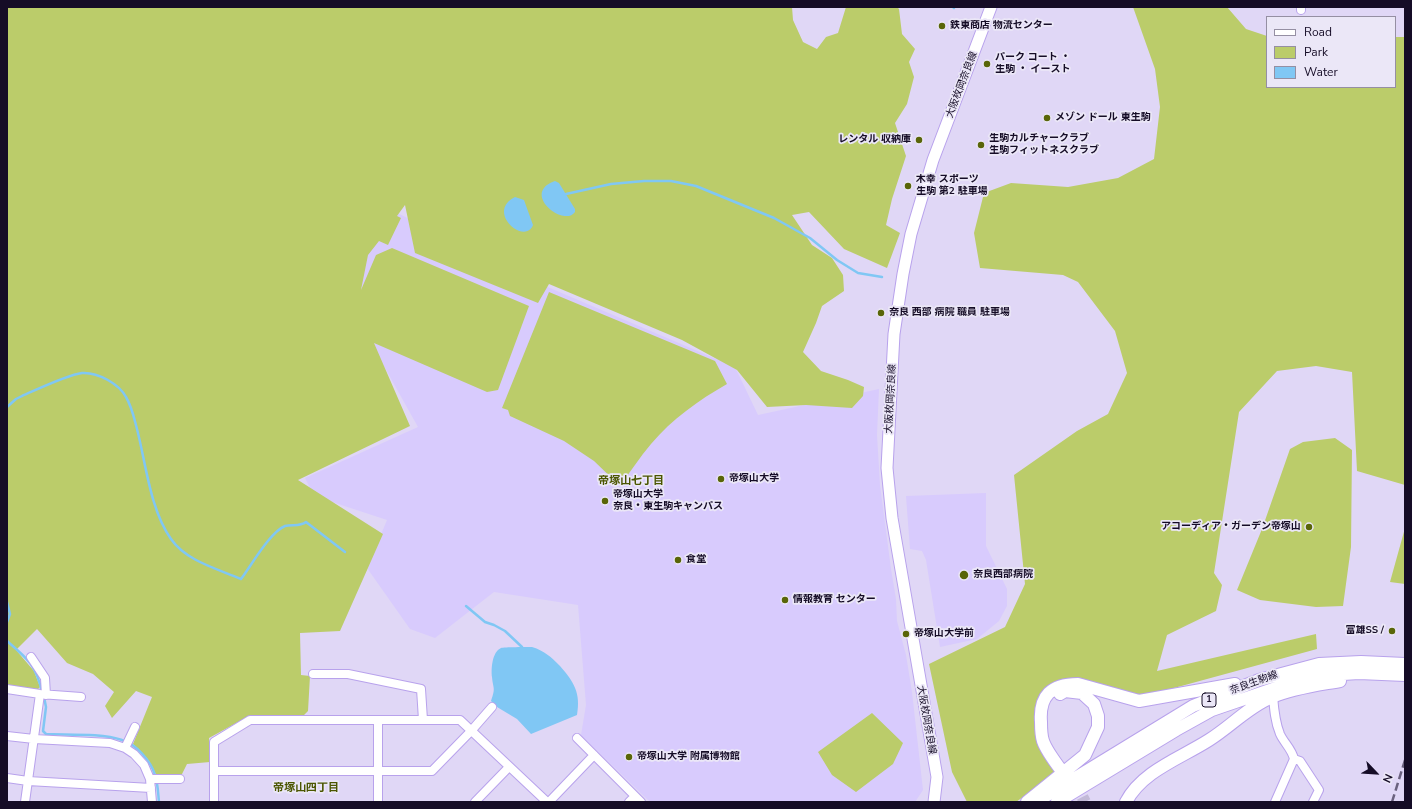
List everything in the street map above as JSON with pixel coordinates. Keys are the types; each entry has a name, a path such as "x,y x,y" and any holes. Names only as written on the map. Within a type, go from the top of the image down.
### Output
{"main road":[{"name":"大阪枚岡奈良線","path":"934,802 937,777 892,518 887,468 894,334 911,234 933,160 991,7"},
{"name":"奈良生駒線","path":"1036,802 1193,706 1259,680 1319,664 1361,662 1405,664"},
{"name":"奈良生駒線","path":"1056,802 1170,733 1212,710 1311,676 1359,673 1405,675"},
{"path":"1126,802 1140,783 1209,740 1249,710 1273,696 1294,690 1375,674"},
{"path":"1027,802 1086,756 1098,727 1098,716 1094,704 1082,693 1066,691 1052,699 1047,714 1049,742 1063,768 1042,741 1040,712 1046,695 1055,688 1068,684 1078,684 1139,700 1259,680"}],"street":[{"path":"25,802 45,678 31,657"},
{"path":"313,674 348,674 421,689 423,720"},
{"path":"7,689 81,697"},
{"path":"1273,696 1274,714 1280,735 1293,754 1294,759 1275,802"},
{"path":"214,771 432,771 472,731 492,708"},
{"path":"214,802 214,742 250,720 460,720 548,802 594,755"},
{"path":"378,720 378,802"},
{"path":"125,748 135,727"},
{"path":"7,736 110,743 125,748 134,754 144,765 150,779 152,802"},
{"path":"578,738 632,799 641,802"},
{"path":"1294,759 1300,761 1319,790 1313,802"},
{"path":"475,802 509,767"},
{"path":"7,778 28,782 151,788"},
{"path":"150,779 180,779"}],"shaded area":[{"name":"帝塚山大学 奈良・東生駒キャンパス","path":"375,202 550,288 735,367 758,415 879,389 877,435 880,485 896,599 897,621 906,655 912,692 923,790 915,802 650,802 581,735 586,705 578,605 494,592 435,638 410,629 367,568 387,520 314,496 305,478 418,427 347,300"},
{"name":"奈良西部病院","path":"986,493 986,546 1007,589 1007,606 999,621 977,639 940,647 926,560 922,551 910,549 906,496"}],"green space":[{"path":"7,7 792,7 793,20 803,42 817,49 826,37 838,33 846,7 897,7 899,9 902,34 915,49 909,62 914,77 907,104 895,123 906,156 892,199 886,225 900,233 887,268 844,249 809,212 792,215 812,245 832,258 843,275 844,291 822,306 803,352 821,371 864,387 863,396 852,408 806,405 767,407 737,370 682,340 549,284 538,303 415,253 405,205 397,216 401,218 388,245 379,241 368,255 361,290 376,255 392,248 529,306 498,390 487,392 374,343 410,426 298,480 383,534 340,631 300,633 301,675 310,676 308,711 303,716 249,716 209,738 210,762 187,764 181,776 157,777 147,759 133,744 152,697 136,691 112,718 105,706 114,692 93,674 67,663 37,629 16,650 34,671 40,687 38,689 7,685"},
{"path":"1133,7 1227,7 1246,29 1266,36 1266,88 1396,88 1396,37 1405,37 1405,485 1357,471 1352,372 1316,366 1277,371 1239,412 1214,573 1222,585 1216,611 1167,635 1157,671 1316,634 1317,649 1141,697 1073,678 1054,683 1038,735 1059,771 1016,802 967,802 952,772 929,664 1005,627 1025,584 1014,475 1077,431 1108,414 1127,373 1115,331 1078,282 1063,275 980,268 974,233 984,193 1011,183 1068,187 1118,178 1154,159 1160,107 1155,69"},
{"path":"549,292 715,361 727,384 696,403 668,426 647,449 620,486 594,461 564,441 510,416 508,410 502,408"},
{"path":"1335,438 1352,450 1351,547 1343,606 1316,607 1260,600 1237,590 1262,529 1290,449 1303,442"},
{"path":"1405,528 1405,584 1390,582"},
{"path":"872,713 903,743 893,764 856,792 832,775 818,752"}],"water":[{"path":"555,181 559,183 575,209 575,212 570,216 562,216 555,212 548,207 543,200 542,193 545,186"},
{"path":"515,197 524,200 533,225 529,230 523,232 516,229 505,218 504,211 507,203"},
{"path":"511,647 532,647 541,650 548,655 565,672 575,688 578,707 577,715 531,734 517,719 497,707 491,701 494,690 492,665 498,650 501,648"}],"waterway":[{"path":"566,194 611,184 644,181 671,181 696,186 774,218 810,238 837,260 858,273 882,277"},
{"path":"7,407 22,396 76,374 95,374 113,383 123,392 131,409 153,500 164,527 177,547 203,564 241,579 267,542 279,529 285,526 304,524 306,522 345,552"},
{"path":"7,602 10,614 7,622"},
{"path":"466,606 485,622 505,631 522,647"},
{"path":"7,641 20,652 34,668 42,692"},
{"path":"44,697 46,707 43,731 46,734 104,736 122,740 132,745 138,749 153,770 157,782 159,802"}],"tunnel":[{"path":"1074,781 1085,802"}],"railway":[{"path":"1392,802 1405,760"}],"place":[{"name":"鉄東商店 物流センター","path":"942,26"},
{"name":"パーク コート ・ 生駒 ・ イースト","path":"987,64"},
{"name":"メゾン ドール 東生駒","path":"1047,118"},
{"name":"レンタル 収納庫","path":"919,140"},
{"name":"生駒カルチャークラブ 生駒フィットネスクラブ","path":"981,145"},
{"name":"木幸 スポーツ 生駒 第2 駐車場","path":"908,186"},
{"name":"奈良 西部 病院 職員 駐車場","path":"881,313"},
{"name":"帝塚山大学","path":"721,479"},
{"name":"帝塚山大学 奈良・東生駒キャンパス","path":"605,501"},
{"name":"アコーディア・ガーデン帝塚山","path":"1309,527"},
{"name":"食堂","path":"678,560"},
{"name":"奈良西部病院","path":"964,575"},
{"name":"情報教育 センター","path":"785,600"},
{"name":"富雄SS /","path":"1392,631"},
{"name":"帝塚山大学前","path":"906,634"},
{"name":"帝塚山大学 附属博物館","path":"629,757"}],"district":[{"name":"帝塚山七丁目","path":"631,481"},
{"name":"帝塚山四丁目","path":"306,788"}]}
